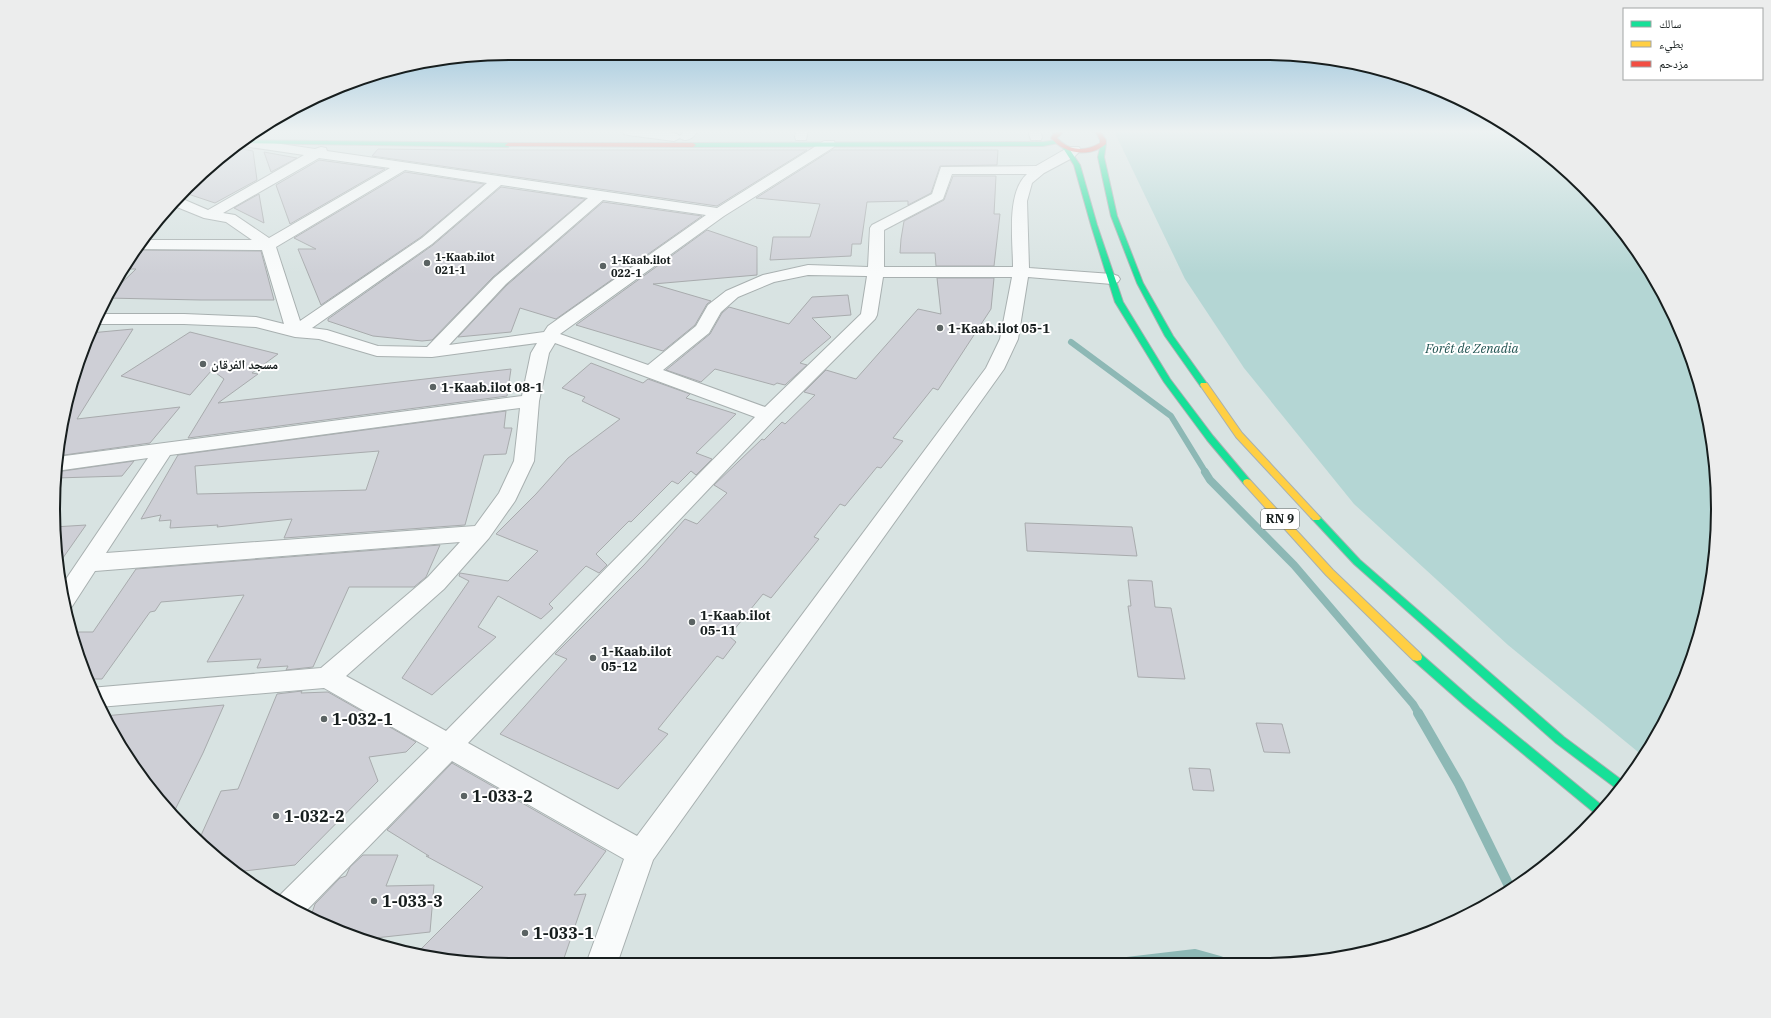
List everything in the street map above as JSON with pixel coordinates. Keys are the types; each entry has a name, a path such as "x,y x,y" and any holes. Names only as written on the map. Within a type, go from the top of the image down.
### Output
{"main road":[{"name":"RN 9","path":"1081,179 1119,302 1167,380 1210,438 1261,498 1324,567 1388,631 1468,702 1597,808"},
{"name":"RN 9","path":"1105,179 1114,216 1140,283 1169,336 1239,435 1357,562 1560,740 1617,783"}],"street":[{"path":"209,215 273,179"},
{"path":"147,245 268,245 382,179"},
{"path":"481,179 719,213"},
{"path":"327,678 436,583 481,533 508,496 524,461 530,401 540,353 554,330 719,213 774,179"},
{"path":"292,903 449,746 768,415 869,315 876,272 877,228 938,196 943,179"},
{"path":"603,958 641,853 995,369 1009,338 1021,272 1020,201 1026,182 1030,179"},
{"path":"295,332 428,241 497,181"},
{"path":"432,352 500,281 600,195"},
{"path":"181,203 209,215 230,218 268,245 295,332"},
{"path":"650,372 703,330 714,309 732,294 769,278 808,270 876,272 1021,272 1112,279"},
{"path":"102,318 256,322 295,332 321,334 377,351 432,352 551,336 768,415"},
{"path":"63,463 530,401"},
{"path":"68,594 164,449"},
{"path":"88,563 481,533"},
{"path":"101,696 327,678 641,853"}],"green space":[{"name":"Forêt de Zenadia","path":"1137,179 1566,179 1600,213 1635,260 1651,285 1665,310 1677,337 1696,393 1707,450 1710,480 1710,538 1707,568 1696,625 1677,681 1665,708 1639,752 1508,645 1354,504 1244,368 1185,279"}],"building":[{"path":"205,179 257,179 257,180 215,203 190,194"},
{"path":"287,179 369,179 290,224 276,185"},
{"path":"394,179 448,179 484,184 421,237 321,305 298,249 316,249 294,238"},
{"path":"527,179 761,179 717,206"},
{"path":"787,179 936,179 931,193 908,205 908,201 867,202 861,244 852,244 851,256 770,260 773,237 810,237 820,204 756,198"},
{"path":"952,179 996,179 994,214 1000,214 994,266 936,266 935,253 900,253 904,221 944,200"},
{"name":"1-Kaab.ilot 021-1","path":"501,187 585,199 493,277 432,340 422,341 373,336 328,321 328,319 433,245"},
{"path":"259,194 264,223 234,208"},
{"name":"1-Kaab.ilot 022-1","path":"603,202 702,216 556,319 520,308 511,332 458,337 507,285"},
{"path":"707,230 757,247 757,275 653,284 711,301 707,304 695,325 663,351 576,325"},
{"path":"143,250 261,251 274,300 112,298 119,285 136,269 130,269"},
{"path":"937,278 994,278 991,309 938,390 933,388 893,438 903,441 881,468 877,467 845,506 840,504 814,537 819,539 771,598 763,594 729,636 736,642 723,659 717,656 658,729 668,734 618,789 500,734 567,659 555,654 644,565 685,519 697,524 727,493 714,485 762,439 764,440 782,422 785,424 815,395 804,392 826,370 856,379 918,309 941,314"},
{"path":"848,295 851,315 812,318 831,337 800,363 807,365 785,385 777,383 774,385 715,369 701,382 666,370 710,334 722,313 729,307 789,324 812,297"},
{"path":"133,329 77,419 180,407 150,443 63,455 75,393 96,332"},
{"path":"190,332 278,354 252,373 258,374 218,403 511,369 507,396 188,438 224,379 212,370 190,395 121,376"},
{"path":"591,363 643,383 648,379 690,394 686,398 736,414 696,453 712,459 696,475 691,471 678,484 672,481 631,522 629,521 596,554 607,565 599,573 586,566 549,604 553,608 541,619 498,596 478,627 496,637 432,695 402,678 469,581 459,576 460,573 508,581 538,551 496,534 536,494 568,458 620,419 582,401 585,397 562,388"},
{"path":"506,411 504,428 512,428 506,454 484,455 465,525 284,538 292,519 217,527 218,525 170,528 171,520 159,521 161,515 141,519 178,455","holes":["379,451 366,490 197,494 195,466"]},
{"path":"134,461 122,476 61,478 62,471"},
{"path":"1025,523 1132,527 1137,556 1027,551"},
{"path":"86,525 63,558 61,538 61,527"},
{"path":"440,545 426,577 414,587 349,587 313,667 286,670 288,666 257,668 261,659 207,662 244,595 161,602 155,611 150,612 102,679 93,679 77,632 93,632 136,569"},
{"path":"1128,580 1152,581 1155,607 1171,608 1185,679 1138,677 1128,606 1131,606"},
{"path":"302,691 301,693 328,692 416,742 406,752 369,757 378,781 295,865 244,871 213,847 201,835 221,791 238,789 277,694"},
{"path":"224,705 203,753 175,809 136,758 110,715"},
{"path":"1256,723 1282,724 1290,753 1264,752"},
{"name":"1-033-2","path":"452,763 606,851 574,895 586,894 564,958 480,957 421,949 483,887 426,856 429,856 387,830"},
{"path":"1189,768 1210,769 1214,791 1193,790"},
{"name":"1-033-3","path":"363,855 398,855 386,886 434,885 430,932 377,938 337,924 312,913 315,904 340,878 346,876 350,867"}],"waterway":[{"path":"1071,342 1171,416 1206,473"},
{"path":"1205,472 1210,480 1294,565 1413,704 1419,714"},
{"path":"1418,713 1459,784 1508,884"},
{"path":"1161,958 1195,954 1209,958"}],"traffic: fast":[{"path":"1081,179 1119,302 1167,380 1210,438 1247,482"},
{"path":"1106,179 1114,216 1140,283 1169,336 1204,385"},
{"path":"1316,518 1357,562 1560,740 1617,783"},
{"path":"1417,657 1468,702 1597,808"}],"traffic: slow":[{"path":"1204,385 1239,435 1316,518"},
{"path":"1247,482 1287,528 1329,572 1417,657"}],"place":[{"name":"1-Kaab.ilot 021-1","path":"427,263"},
{"name":"1-Kaab.ilot 022-1","path":"603,266"},
{"name":"1-Kaab.ilot 05-1","path":"940,328"},
{"name":"مسجد الفرقان","path":"203,364"},
{"name":"1-Kaab.ilot 08-1","path":"433,387"},
{"name":"1-Kaab.ilot 05-11","path":"692,622"},
{"name":"1-Kaab.ilot 05-12","path":"593,658"},
{"name":"1-032-1","path":"324,719"},
{"name":"1-033-2","path":"464,796"},
{"name":"1-032-2","path":"276,816"},
{"name":"1-033-3","path":"374,901"},
{"name":"1-033-1","path":"525,933"}]}
